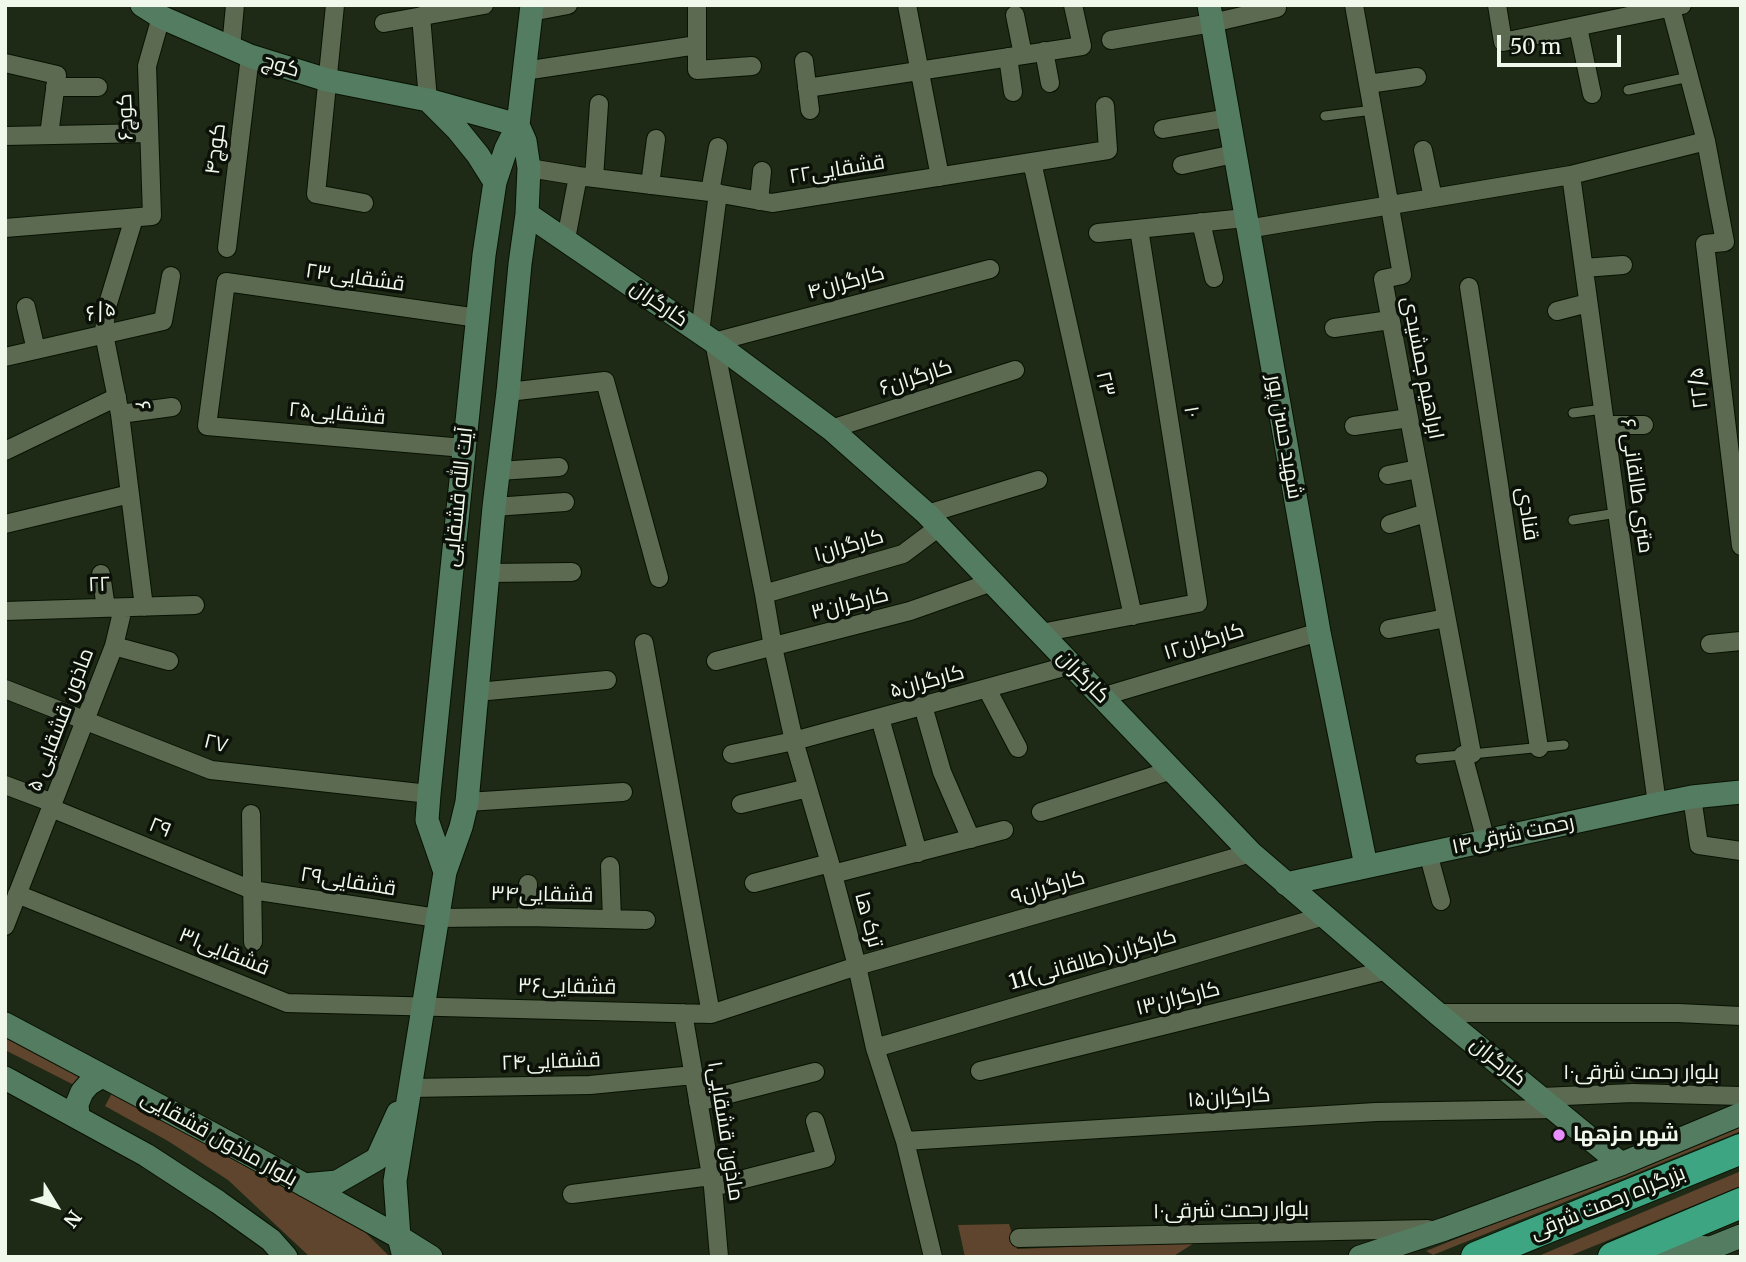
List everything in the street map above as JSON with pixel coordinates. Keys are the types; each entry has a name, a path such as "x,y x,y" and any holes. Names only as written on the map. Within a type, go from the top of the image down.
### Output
{"highway":[{"name":"بزرگراه رحمت شرقی","path":"1476,1257 1741,1149"},
{"path":"1613,1257 1741,1203"}],"street":[{"name":"کوچ۴","path":"228,248 240,52 235,5"},
{"path":"335,5 316,194 363,203"},
{"path":"384,23 484,5"},
{"path":"532,8 568,5"},
{"path":"697,5 697,70 752,66"},
{"path":"907,5 940,177"},
{"path":"807,88 1082,46 1073,5"},
{"name":"ابراهیم جمشیدی","path":"1354,5 1402,275 1382,279 1446,618 1467,755 1486,841"},
{"path":"1098,233 1201,222 1246,224 1390,205 1571,175 1706,141 1689,77 1676,6 1503,42 1497,5"},
{"name":"آیت الله قشقایی","path":"445,872 428,820 429,793 484,255 495,182 506,149 518,125 532,8"},
{"path":"1111,40 1210,14 1277,8"},
{"name":"کوچ","path":"152,11 240,52 327,80 428,100 518,125"},
{"name":"کوچ۶","path":"143,217 149,133 146,66 152,11"},
{"name":"شهید حسن پور","path":"1210,14 1319,632 1366,866"},
{"path":"1013,92 1015,15"},
{"path":"421,16 428,100 457,129 495,182"},
{"path":"1578,27 1592,94"},
{"path":"524,71 697,46"},
{"path":"1044,51 1050,83"},
{"path":"804,61 810,110"},
{"path":"5,63 57,75 48,135"},
{"path":"1368,84 1417,78"},
{"path":"55,87 99,87"},
{"path":"566,239 586,177 600,104"},
{"name":"۲۲قشقایی","path":"530,168 772,203 1108,150 1105,106"},
{"path":"1163,129 1228,118"},
{"name":"آیت الله قشقایی","path":"409,1087 445,872 467,802 494,507 527,214 530,168 525,141 518,125"},
{"path":"5,136 149,133"},
{"path":"650,184 656,139"},
{"name":"۲۲/۵","path":"1706,141 1725,242 1705,244 1741,546"},
{"name":"ترک ها","path":"718,147 707,337 794,741 857,966 874,1048 905,1141 933,1257"},
{"path":"1423,150 1433,198"},
{"path":"1182,165 1234,154"},
{"name":"۲۳","path":"1032,162 1133,616"},
{"path":"759,201 762,170"},
{"name":"۶ متری طالقانی","path":"1571,175 1657,804"},
{"name":"کارگران","path":"527,214 707,337 831,429 933,521 1251,853 1437,1013 1620,1164"},
{"path":"5,228 143,217"},
{"name":"۶","path":"143,217 106,310 104,334 119,405 144,607"},
{"path":"1201,222 1214,278"},
{"name":"۱۰","path":"1133,616 1198,603 1139,229"},
{"path":"1584,268 1623,265"},
{"name":"کارگران۴","path":"707,337 990,269"},
{"name":"۶/۵","path":"5,357 163,321 171,276"},
{"name":"قشقایی۲۳","path":"207,426 226,282 478,318"},
{"name":"قنادی","path":"1469,287 1539,748"},
{"path":"1557,311 1588,303"},
{"path":"26,307 36,350"},
{"path":"1334,328 1390,320"},
{"name":"۶کارگران","path":"831,429 1015,370"},
{"path":"508,392 605,381 659,578"},
{"path":"5,451 119,405 172,407"},
{"path":"1604,417 1644,425"},
{"path":"1354,426 1409,418"},
{"name":"قشقایی۲۵","path":"207,426 464,448"},
{"path":"499,471 559,467"},
{"path":"1388,475 1418,469"},
{"name":"۱کارگران","path":"764,594 903,554 933,521 1038,480"},
{"path":"5,524 130,494"},
{"path":"494,507 565,502"},
{"path":"1390,524 1426,513"},
{"path":"488,573 572,572"},
{"path":"101,574 115,608"},
{"name":"کارگران۳","path":"716,661 910,611 992,582"},
{"name":"۲۲","path":"5,611 195,605"},
{"name":"ماذون قشقایی ۵","path":"5,926 14,890 52,806 114,646 115,608"},
{"path":"1041,634 1133,616"},
{"path":"1389,629 1446,618"},
{"name":"۱۲کارگران","path":"1101,697 1319,632"},
{"path":"1710,643 1741,641"},
{"path":"644,643 710,1014"},
{"path":"114,646 169,661"},
{"name":"کارگران۵","path":"732,754 794,741 1071,665"},
{"path":"477,692 607,681"},
{"name":"۲۷","path":"5,689 211,770 429,793"},
{"path":"986,689 1018,748"},
{"path":"923,706 942,772 971,839"},
{"path":"880,718 918,853"},
{"path":"1041,812 1172,770"},
{"name":"۲۹","path":"5,785 253,890"},
{"path":"741,804 808,788"},
{"path":"467,802 623,792"},
{"name":"۱۴رحمت شرقی","path":"1286,884 1657,804 1741,792"},
{"path":"1692,797 1699,845 1741,851"},
{"path":"251,814 253,942"},
{"path":"754,883 918,853 1004,830"},
{"name":"کارگران۹","path":"710,1014 857,966 1251,853"},
{"path":"1428,853 1441,901"},
{"path":"610,866 612,919"},
{"path":"527,917 528,884"},
{"name":"۳۱قشقایی","path":"14,890 287,1003 423,1006"},
{"name":"قشقایی۲۹","path":"253,890 437,918"},
{"name":"11کارگران(طالقانی)","path":"874,1048 1324,916"},
{"name":"قشقایی۳۴","path":"437,918 646,920"},
{"name":"کارگران۱۳","path":"980,1071 1388,970"},
{"name":"قشقایی۳۶","path":"423,1006 710,1014"},
{"name":"ماذون قشقایی۱","path":"683,1013 712,1181 719,1257"},
{"path":"1437,1013 1678,1013 1741,1016"},
{"name":"بلوار ماذون قشقایی","path":"5,1024 304,1185 401,1247 430,1257"},
{"path":"698,1102 815,1072"},
{"name":"قشقایی۲۴","path":"409,1087 590,1085 694,1075"},
{"path":"78,1117 77,1104 82,1092 102,1076"},
{"path":"5,1078 145,1155 271,1240 286,1257"},
{"path":"304,1185 337,1182 377,1159 409,1087"},
{"path":"401,1247 395,1181 409,1087"},
{"name":"بلوار رحمت شرقی۱۰","path":"1548,1103 1633,1093 1741,1096"},
{"name":"۱۵کارگران","path":"905,1141 1548,1103"},
{"path":"1360,1257 1445,1229 1620,1164 1741,1114"},
{"path":"572,1194 712,1181 826,1158 815,1121"},
{"name":"۱۰بلوار رحمت شرقی","path":"1019,1238 1445,1229"},
{"path":"1642,1244 1715,1252 1739,1237"}],"lane":[{"path":"1628,90 1689,77"},
{"path":"1325,116 1373,110"},
{"path":"1573,412 1604,417"},
{"path":"1573,520 1617,513"},
{"path":"1420,759 1564,746"}],"shaded area":[{"path":"5,1034 81,1075 76,1086 5,1050"},
{"path":"112,1093 365,1232 390,1257 310,1257 228,1180 168,1141 105,1106"},
{"path":"1741,1124 1741,1131 1433,1255 1426,1251"},
{"path":"1741,1171 1741,1186 1567,1257 1536,1257"},
{"path":"1009,1224 1017,1249 1196,1242 1172,1257 965,1257 958,1225"}],"place":[{"name":"شهر مزهها","path":"1559,1135"}]}
